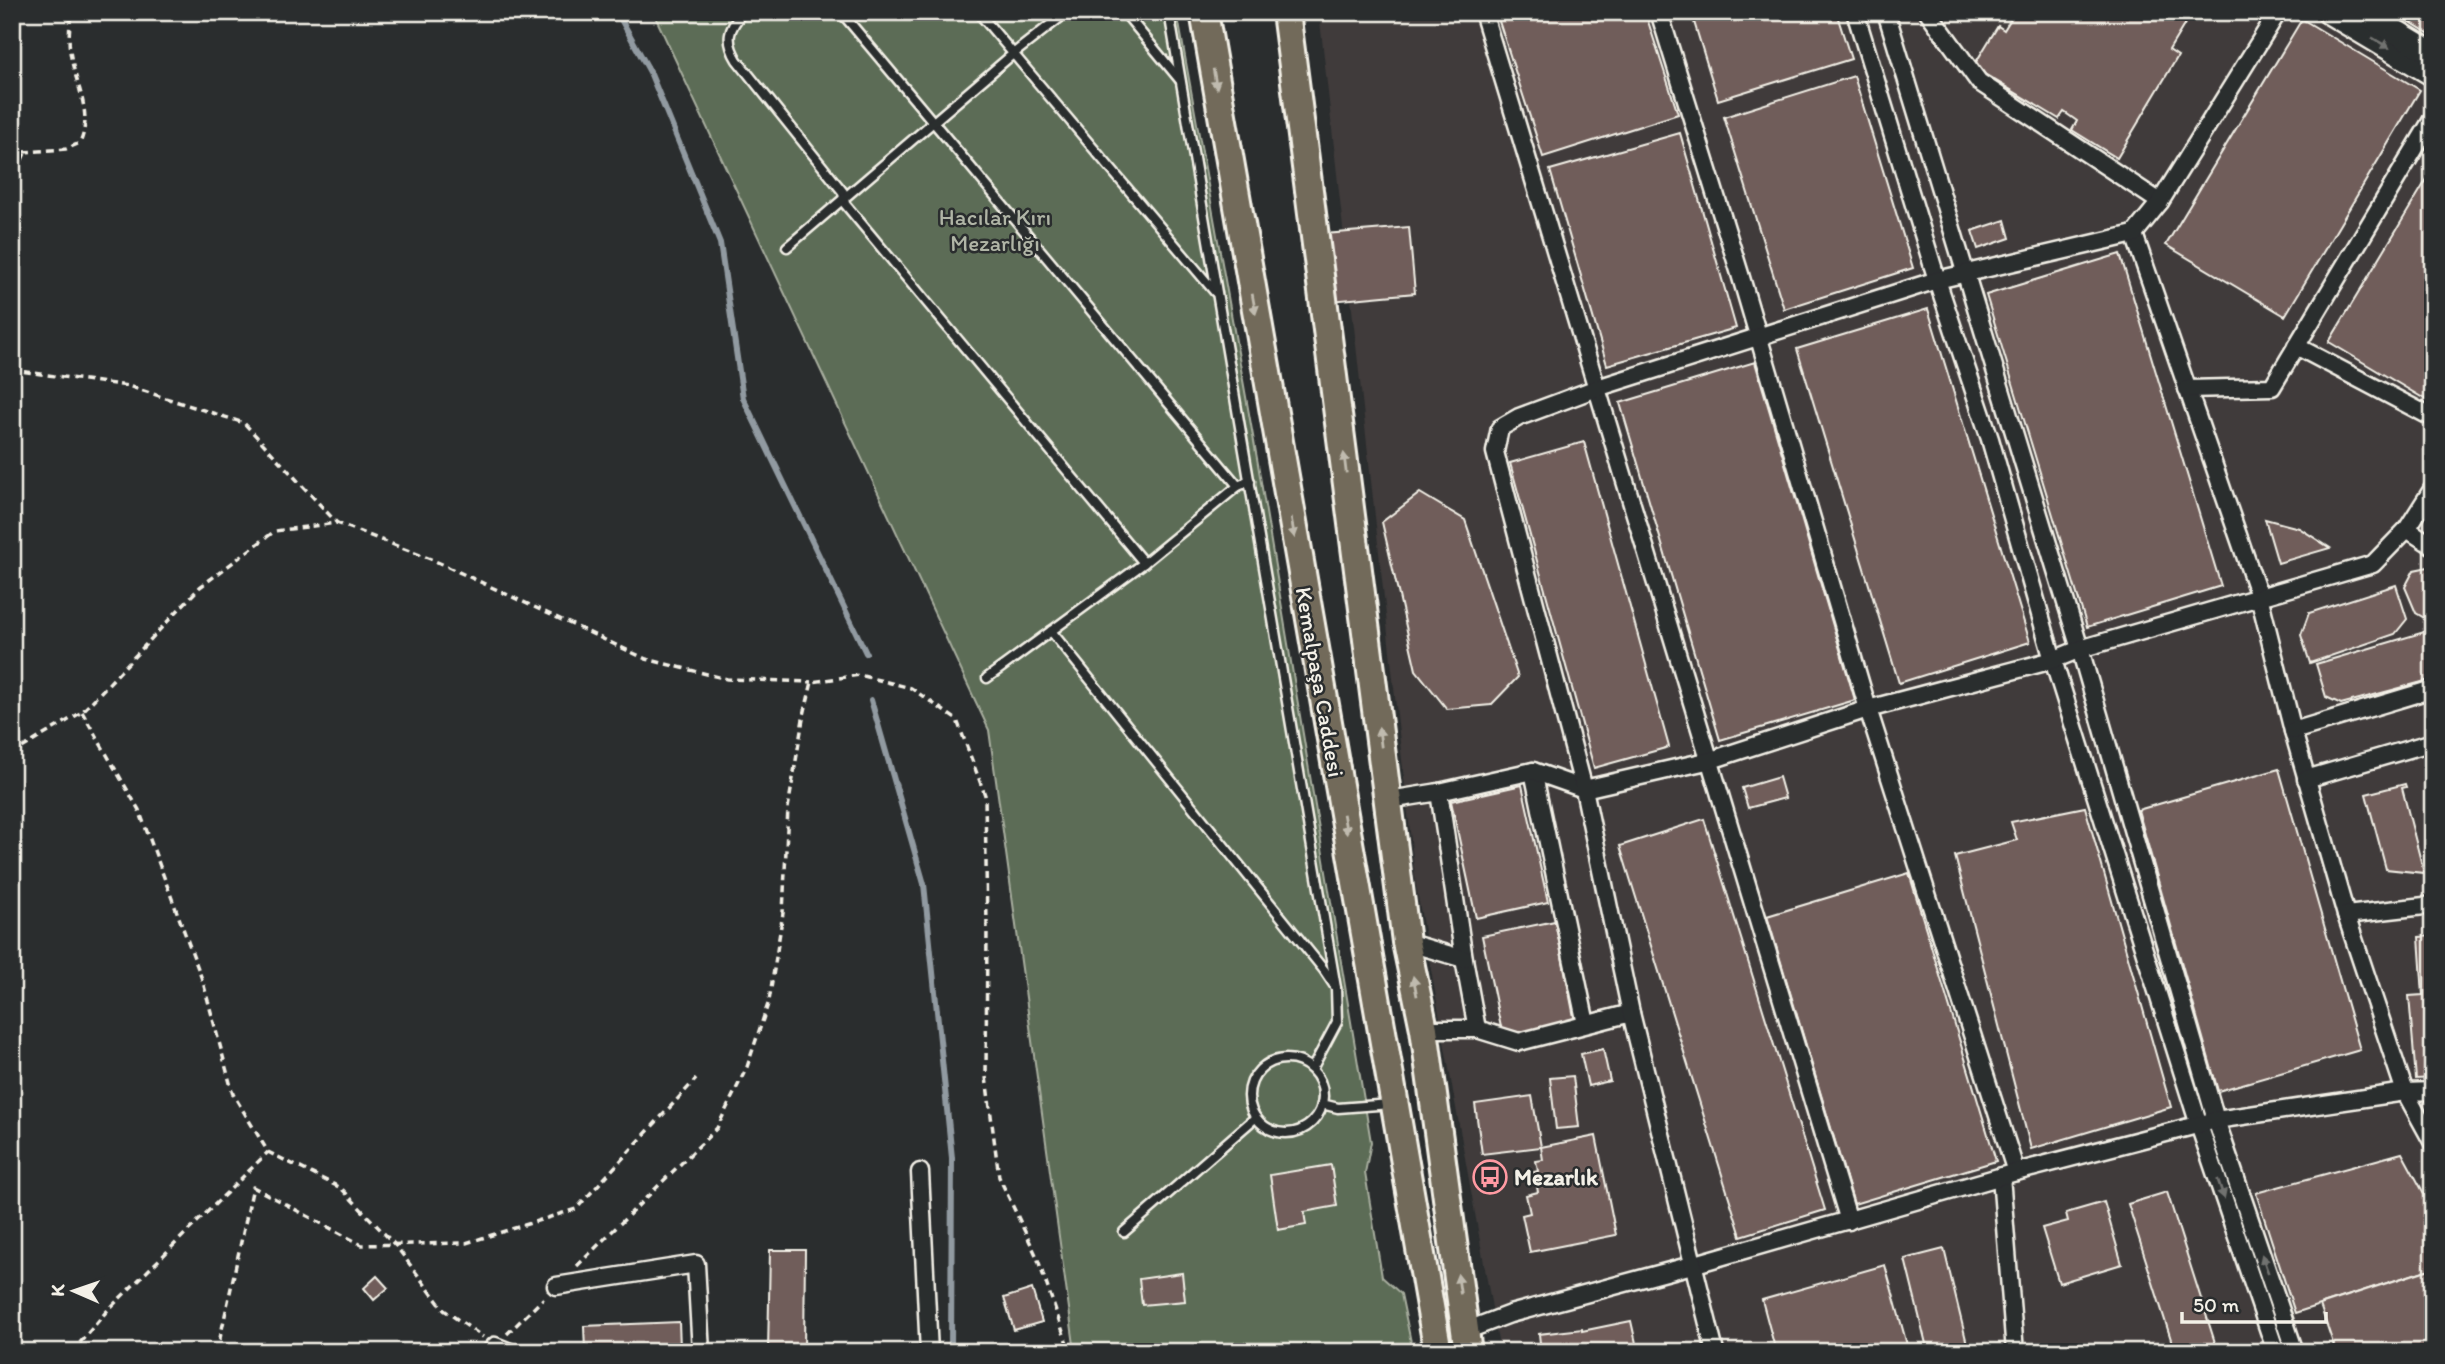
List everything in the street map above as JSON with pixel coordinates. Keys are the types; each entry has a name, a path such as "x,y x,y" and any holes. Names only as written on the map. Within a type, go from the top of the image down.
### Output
{"main road":[{"name":"Kemalpaşa Caddesi","path":"1204,12 1438,1352"},
{"path":"1286,12 1406,942 1423,1030 1467,1341"}],"street":[{"path":"1483,12 1849,1221"},
{"path":"1659,12 2008,1174 2015,1352"},
{"path":"1874,12 1856,15 1937,280 1990,439 2053,660 2199,1125 2276,1352"},
{"path":"1886,12 2080,649 2216,1120 2295,1352"},
{"path":"1928,12 1979,82 2160,202"},
{"path":"1715,1352 1631,1013 1584,789 1495,452 1500,429 1520,417 1597,388 1937,280 2134,234 2160,202 2278,12"},
{"path":"2329,12 2433,74"},
{"path":"2363,12 2433,54"},
{"path":"2187,389 2272,387 2433,118"},
{"path":"2134,234 2259,596 2306,779 2346,915 2405,1092 2433,1143"},
{"path":"2296,346 2433,418"},
{"path":"1389,800 1532,771 1584,789 1711,760 1868,709 2053,660 2080,649 2373,564 2407,529 2433,488"},
{"path":"2407,529 2433,546"},
{"path":"2293,731 2433,689"},
{"path":"2306,779 2433,741"},
{"path":"1532,771 1586,1024"},
{"path":"1439,792 1464,959 1478,1029"},
{"path":"2346,915 2433,905"},
{"path":"1406,942 1464,959"},
{"path":"1423,1030 1478,1029 1519,1042 1631,1013"},
{"path":"1467,1341 1510,1314 1849,1221 2008,1174 2216,1120 2405,1092 2433,1091"},
{"path":"920,1172 929,1352"},
{"path":"556,1286 696,1264 701,1352"}],"lane":[{"path":"743,12 729,39 732,51 843,192 845,204 1144,563"},
{"path":"841,12 1237,486"},
{"path":"978,12 1217,294"},
{"path":"787,247 1013,54 1067,12"},
{"path":"1124,12 1181,81"},
{"path":"1169,12 1336,988 1336,1022 1333,1033 1312,1069"},
{"path":"987,678 1144,563 1237,486 1250,481"},
{"path":"1051,631 1336,988"},
{"path":"1290,1058 1312,1069 1319,1079 1323,1091 1322,1104 1310,1125 1299,1131 1275,1132 1264,1127 1255,1118 1248,1095 1250,1083 1256,1072 1266,1064 1290,1058"},
{"path":"1322,1104 1338,1108 1394,1104"},
{"path":"1124,1232 1255,1118"}],"path":[{"path":"12,153 66,149 80,143 86,130 83,98 70,51 71,12"},
{"path":"12,182 25,153"},
{"path":"12,370 128,386 244,423 337,523 433,560 646,659 727,680 812,682 859,675 911,688 957,720 985,795 986,1077 999,1177 1037,1257 1070,1352"},
{"path":"12,754 82,712 200,587 275,531 337,523"},
{"path":"82,712 139,810 204,982 233,1094 268,1152 341,1188 395,1245 444,1310 498,1350 556,1286 717,1128 747,1067 769,1001 783,913 788,808 812,682"},
{"path":"217,1352 253,1187 362,1245 466,1243 576,1209 696,1079"},
{"path":"72,1352 106,1312 268,1152"}],"shaded area":[{"path":"1319,12 2433,12 2433,1352 1500,1352 1416,886"}],"green space":[{"name":"Hacılar Kırı Mezarlığı","path":"653,12 1177,12 1258,464 1371,1142 1365,1173 1382,1277 1401,1294 1413,1352 1075,1352 989,730"}],"building":[{"path":"1496,12 1645,12 1678,114 1543,157"},
{"path":"1691,12 1836,12 1851,59 1718,100"},
{"path":"2015,12 2192,12 2169,50 2178,56 2117,158 2072,130 2077,121 2064,112 2059,119 1973,67 1998,26 2004,30"},
{"path":"2394,12 2433,12 2433,36"},
{"path":"2302,19 2420,90 2285,316 2166,245"},
{"path":"1854,76 1913,268 1784,309 1724,117"},
{"path":"1680,133 1736,328 1607,365 1550,170"},
{"path":"2433,169 2433,404 2329,342"},
{"path":"2005,220 2010,238 1978,249 1972,231"},
{"path":"1409,227 1415,293 1331,301 1325,234"},
{"path":"2120,254 2221,586 2087,627 1986,295"},
{"path":"1928,309 2030,642 1899,683 1797,349"},
{"path":"1755,362 1855,700 1720,740 1620,403"},
{"path":"1584,442 1669,747 1594,768 1510,463"},
{"path":"1420,493 1465,520 1518,677 1491,705 1447,709 1416,670 1382,522"},
{"path":"2265,519 2299,528 2330,548 2278,563"},
{"path":"2428,567 2433,570 2433,623 2416,613 2405,587 2414,570"},
{"path":"2396,585 2407,619 2395,634 2310,663 2301,635 2309,613"},
{"path":"2431,630 2433,679 2341,704 2326,697 2316,664"},
{"path":"2427,766 2433,766 2433,812"},
{"path":"2279,769 2360,1050 2218,1091 2138,810"},
{"path":"1779,777 1785,798 1748,808 1742,788"},
{"path":"2405,784 2406,787 2402,788 2424,873 2386,869 2366,794"},
{"path":"1522,785 1548,902 1476,918 1451,801"},
{"path":"2085,807 2171,1107 2031,1149 1955,856 2017,840 2011,822"},
{"path":"1704,819 1825,1210 1741,1236 1620,846"},
{"path":"1909,873 1996,1161 1854,1204 1767,916"},
{"path":"1555,921 1575,1022 1503,1037 1482,936"},
{"path":"2433,936 2433,1078 2416,1079 2409,996 2423,995 2419,937"},
{"path":"1603,1049 1610,1081 1588,1086 1581,1054"},
{"path":"1573,1076 1579,1127 1556,1129 1550,1078"},
{"path":"1532,1096 1541,1147 1482,1154 1475,1104"},
{"path":"1596,1136 1616,1235 1530,1252 1522,1215 1530,1213 1526,1195 1538,1192 1534,1172 1538,1171 1536,1161 1543,1160 1541,1147"},
{"path":"2402,1153 2433,1210 2433,1268 2295,1313 2256,1193"},
{"path":"1331,1165 1337,1206 1304,1212 1306,1225 1278,1230 1270,1175"},
{"path":"2167,1192 2218,1352 2175,1352 2128,1204"},
{"path":"2104,1202 2122,1264 2059,1283 2042,1228 2068,1221 2066,1213"},
{"path":"1944,1249 1969,1352 1928,1352 1905,1259"},
{"path":"770,1250 805,1250 804,1352 768,1352"},
{"path":"1885,1265 1909,1352 1776,1352 1762,1300"},
{"path":"2433,1268 2433,1352 2336,1352 2320,1305"},
{"path":"1182,1273 1185,1301 1142,1305 1139,1279"},
{"path":"377,1276 388,1288 374,1300 364,1288"},
{"path":"1032,1289 1042,1322 1014,1330 1004,1298"},
{"path":"1631,1321 1638,1352 1541,1352 1539,1334 1582,1331"},
{"path":"679,1322 680,1347 585,1351 584,1326"}],"waterway":[{"path":"617,12 650,72 720,243 743,398 866,653"},
{"path":"871,700 924,884 952,1158 951,1352"}],"place":[{"name":"Mezarlık","path":"1490,1177"}]}
